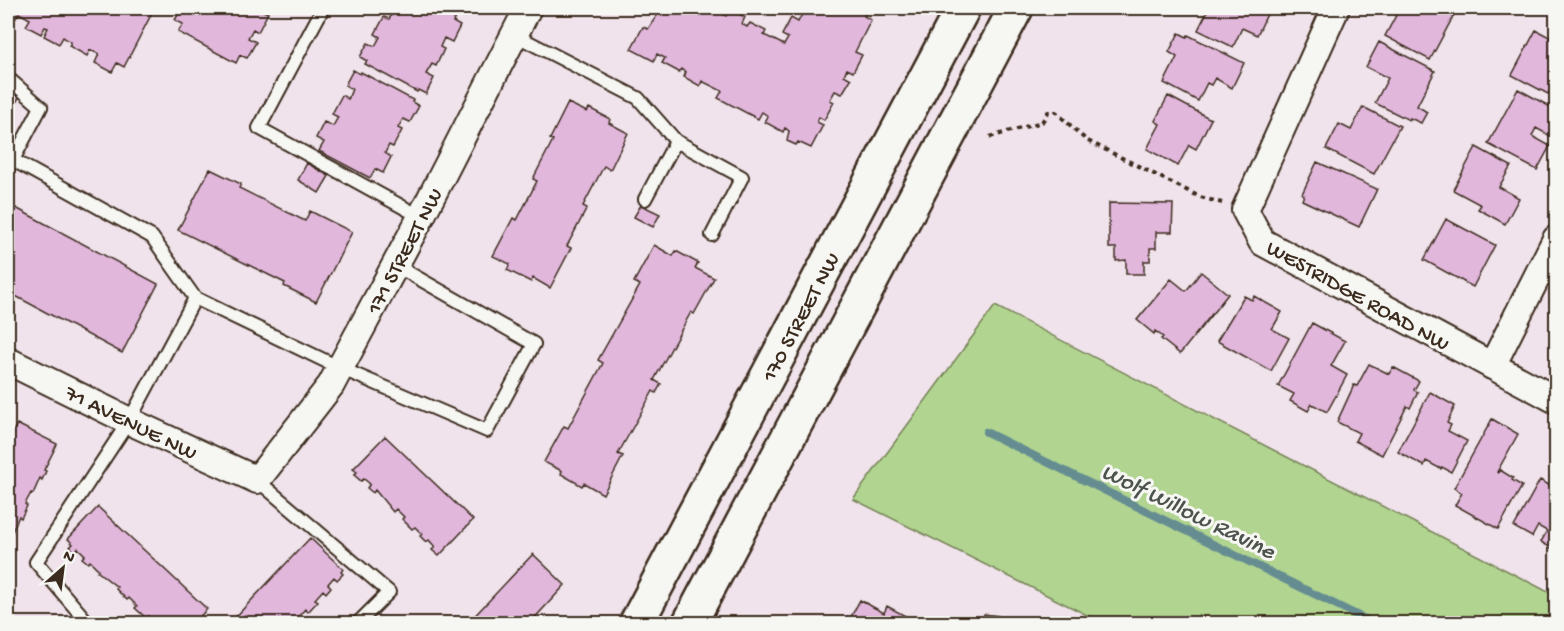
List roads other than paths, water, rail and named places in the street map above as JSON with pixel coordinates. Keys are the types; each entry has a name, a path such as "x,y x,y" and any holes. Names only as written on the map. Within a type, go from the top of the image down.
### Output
{"main road":[{"name":"170 STREET NW","path":"636,624 963,8"},
{"name":"170 STREET NW","path":"689,624 1016,8"}],"street":[{"name":"171 STREET NW","path":"257,480 331,385 421,217 528,8"},
{"name":"WESTRIDGE ROAD NW","path":"1336,8 1245,210 1262,242 1557,400"},
{"path":"1492,366 1557,239"},
{"name":"71 AVENUE NW","path":"8,361 129,421 257,480"}],"lane":[{"path":"323,8 259,128 421,217"},
{"path":"515,35 638,98 676,141 742,177 712,235"},
{"path":"8,78 41,106 13,160 152,237 195,297 340,368 487,431 534,344 395,265"},
{"path":"645,199 676,141"},
{"path":"89,624 36,562 129,421 195,297"},
{"path":"257,480 389,592 357,624"}],"waterway":[{"name":"Wolf Willow Ravine","path":"986,432 1375,624"}]}
